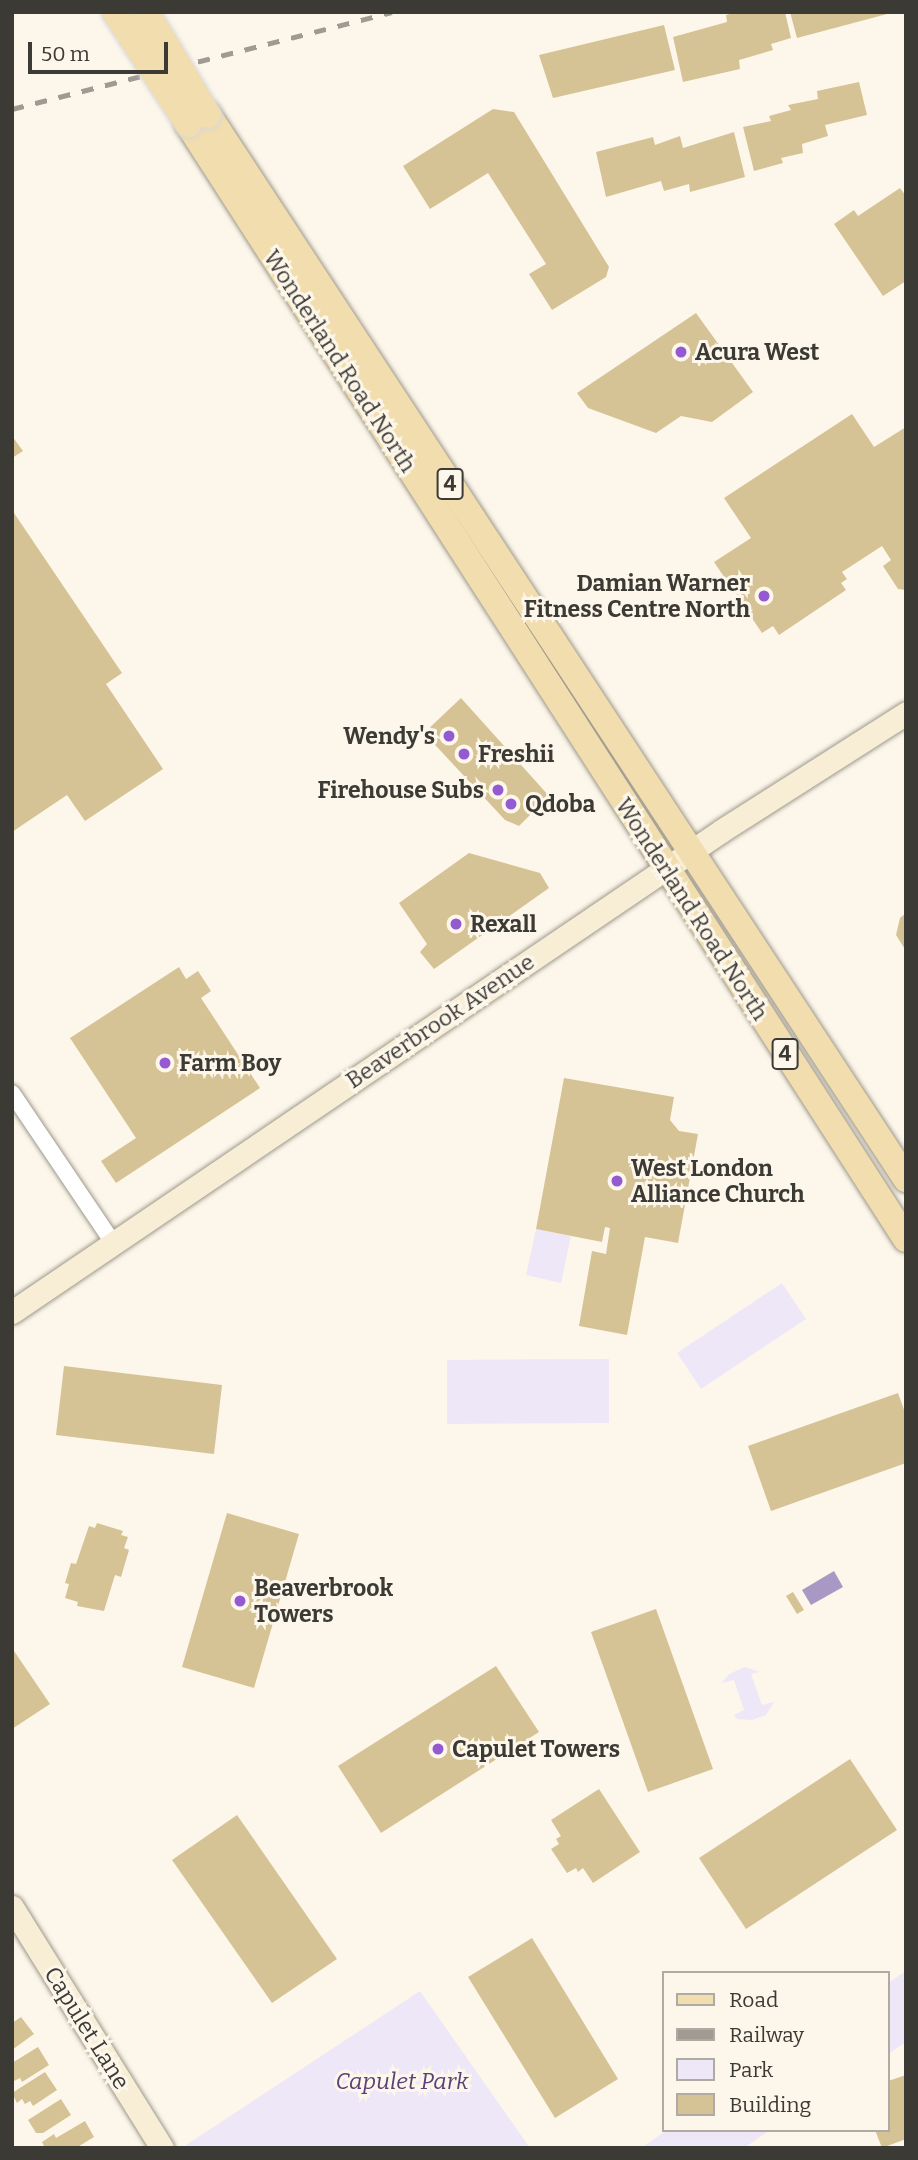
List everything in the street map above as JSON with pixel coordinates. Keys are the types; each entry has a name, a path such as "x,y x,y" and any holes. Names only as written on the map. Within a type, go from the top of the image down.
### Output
{"main road":[{"name":"Wonderland Road North","path":"115,12 198,120 692,852 906,1179"},
{"name":"Wonderland Road North","path":"146,12 198,120 666,869 906,1240"}],"street":[{"name":"Beaverbrook Avenue","path":"12,1311 666,869 906,713"},
{"path":"12,1093 113,1243"},
{"name":"Capulet Lane","path":"12,1908 162,2148"}],"green space":[{"path":"536,1229 571,1236 561,1283 526,1275"},
{"path":"782,1283 806,1319 701,1389 677,1353"},
{"path":"609,1359 609,1423 447,1424 447,1360"},
{"path":"745,1667 760,1672 751,1674 762,1705 774,1702 766,1715 752,1720 737,1719 734,1715 744,1710 734,1680 722,1683 729,1674"},
{"path":"906,1971 906,2042 890,2053 890,1982"},
{"name":"Capulet Park","path":"420,1991 530,2148 188,2148 186,2145"},
{"path":"664,2132 767,2132 744,2148 641,2148"}],"shaded area":[{"path":"834,1571 843,1587 811,1605 802,1590"}],"building":[{"path":"738,12 785,12 791,38 771,44 773,50 739,60 740,69 683,82 673,37 727,22 726,15"},
{"path":"790,12 891,12 891,13 797,38"},
{"path":"664,25 675,70 553,98 539,55"},
{"path":"859,82 867,115 825,125 828,136 802,144 803,153 781,158 783,163 754,171 743,127 771,121 769,116 791,110 788,105 818,99 817,91"},
{"path":"493,109 514,112 609,267 606,277 552,310 529,274 546,264 488,173 430,209 403,166"},
{"path":"734,132 745,177 690,192 689,184 664,191 661,181 606,197 596,152 653,137 655,145 680,136 683,148"},
{"path":"900,188 906,196 906,281 883,296 834,224 854,210 858,216"},
{"name":"Acura West","path":"696,313 753,392 712,422 681,416 656,433 588,408 577,393"},
{"path":"852,414 874,447 906,427 906,590 898,589 883,566 891,560 882,546 842,572 847,579 841,583 846,590 779,635 773,626 762,633 714,562 751,538 724,498"},
{"path":"12,436 23,451 12,458"},
{"path":"12,510 122,673 106,684 163,769 85,821 67,795 12,832"},
{"path":"461,698 549,796 519,826 505,820 424,733"},
{"name":"Rexall","path":"469,853 540,873 549,888 434,969 420,952 427,944 399,903"},
{"path":"906,913 906,951 896,935 900,918"},
{"name":"Farm Boy","path":"179,967 186,979 198,971 211,991 201,998 260,1088 116,1183 101,1161 136,1138 70,1038"},
{"name":"West London Alliance Church","path":"564,1078 674,1097 670,1120 679,1131 698,1134 678,1243 645,1237 627,1335 579,1326 592,1251 606,1254 610,1228 605,1227 602,1242 536,1229"},
{"path":"64,1366 222,1385 214,1454 56,1435"},
{"path":"898,1393 906,1415 906,1463 771,1511 748,1446"},
{"name":"Beaverbrook Towers","path":"227,1513 299,1534 254,1688 182,1667"},
{"path":"97,1523 123,1531 121,1535 128,1537 124,1548 129,1550 121,1577 115,1575 104,1611 77,1606 78,1602 65,1598 69,1584 65,1583 71,1563 76,1564 89,1526 95,1528"},
{"path":"793,1592 804,1610 797,1614 786,1596"},
{"path":"656,1609 713,1769 648,1792 591,1632"},
{"path":"12,1648 50,1704 12,1729"},
{"name":"Capulet Towers","path":"496,1666 539,1732 381,1833 338,1766"},
{"path":"850,1759 897,1830 746,1929 699,1858"},
{"path":"599,1789 640,1852 593,1883 583,1868 578,1872 576,1868 567,1873 551,1849 559,1844 556,1839 561,1836 551,1820"},
{"path":"237,1815 337,1959 272,2003 172,1860"},
{"path":"532,1938 618,2079 555,2118 468,1977"},
{"path":"21,2017 34,2034 12,2050 12,2023"},
{"path":"38,2047 49,2065 22,2082 20,2078 14,2081 12,2063"},
{"path":"45,2072 57,2090 33,2106 30,2101 25,2104 22,2099 17,2103 12,2093"},
{"path":"906,2075 906,2139 882,2148 876,2132 890,2132 890,2080"},
{"path":"61,2099 71,2115 43,2133 36,2133 28,2120"},
{"path":"85,2121 94,2137 76,2148 45,2148 42,2142 54,2134 56,2138"}],"railway":[{"path":"12,109 392,12"}],"place":[{"name":"Acura West","path":"681,352"},
{"name":"Damian Warner Fitness Centre North","path":"764,596"},
{"name":"Wendy's","path":"449,736"},
{"name":"Freshii","path":"464,754"},
{"name":"Firehouse Subs","path":"498,790"},
{"name":"Qdoba","path":"511,804"},
{"name":"Rexall","path":"456,924"},
{"name":"Farm Boy","path":"165,1063"},
{"name":"West London Alliance Church","path":"617,1181"},
{"name":"Beaverbrook Towers","path":"240,1601"},
{"name":"Capulet Towers","path":"438,1749"}]}
